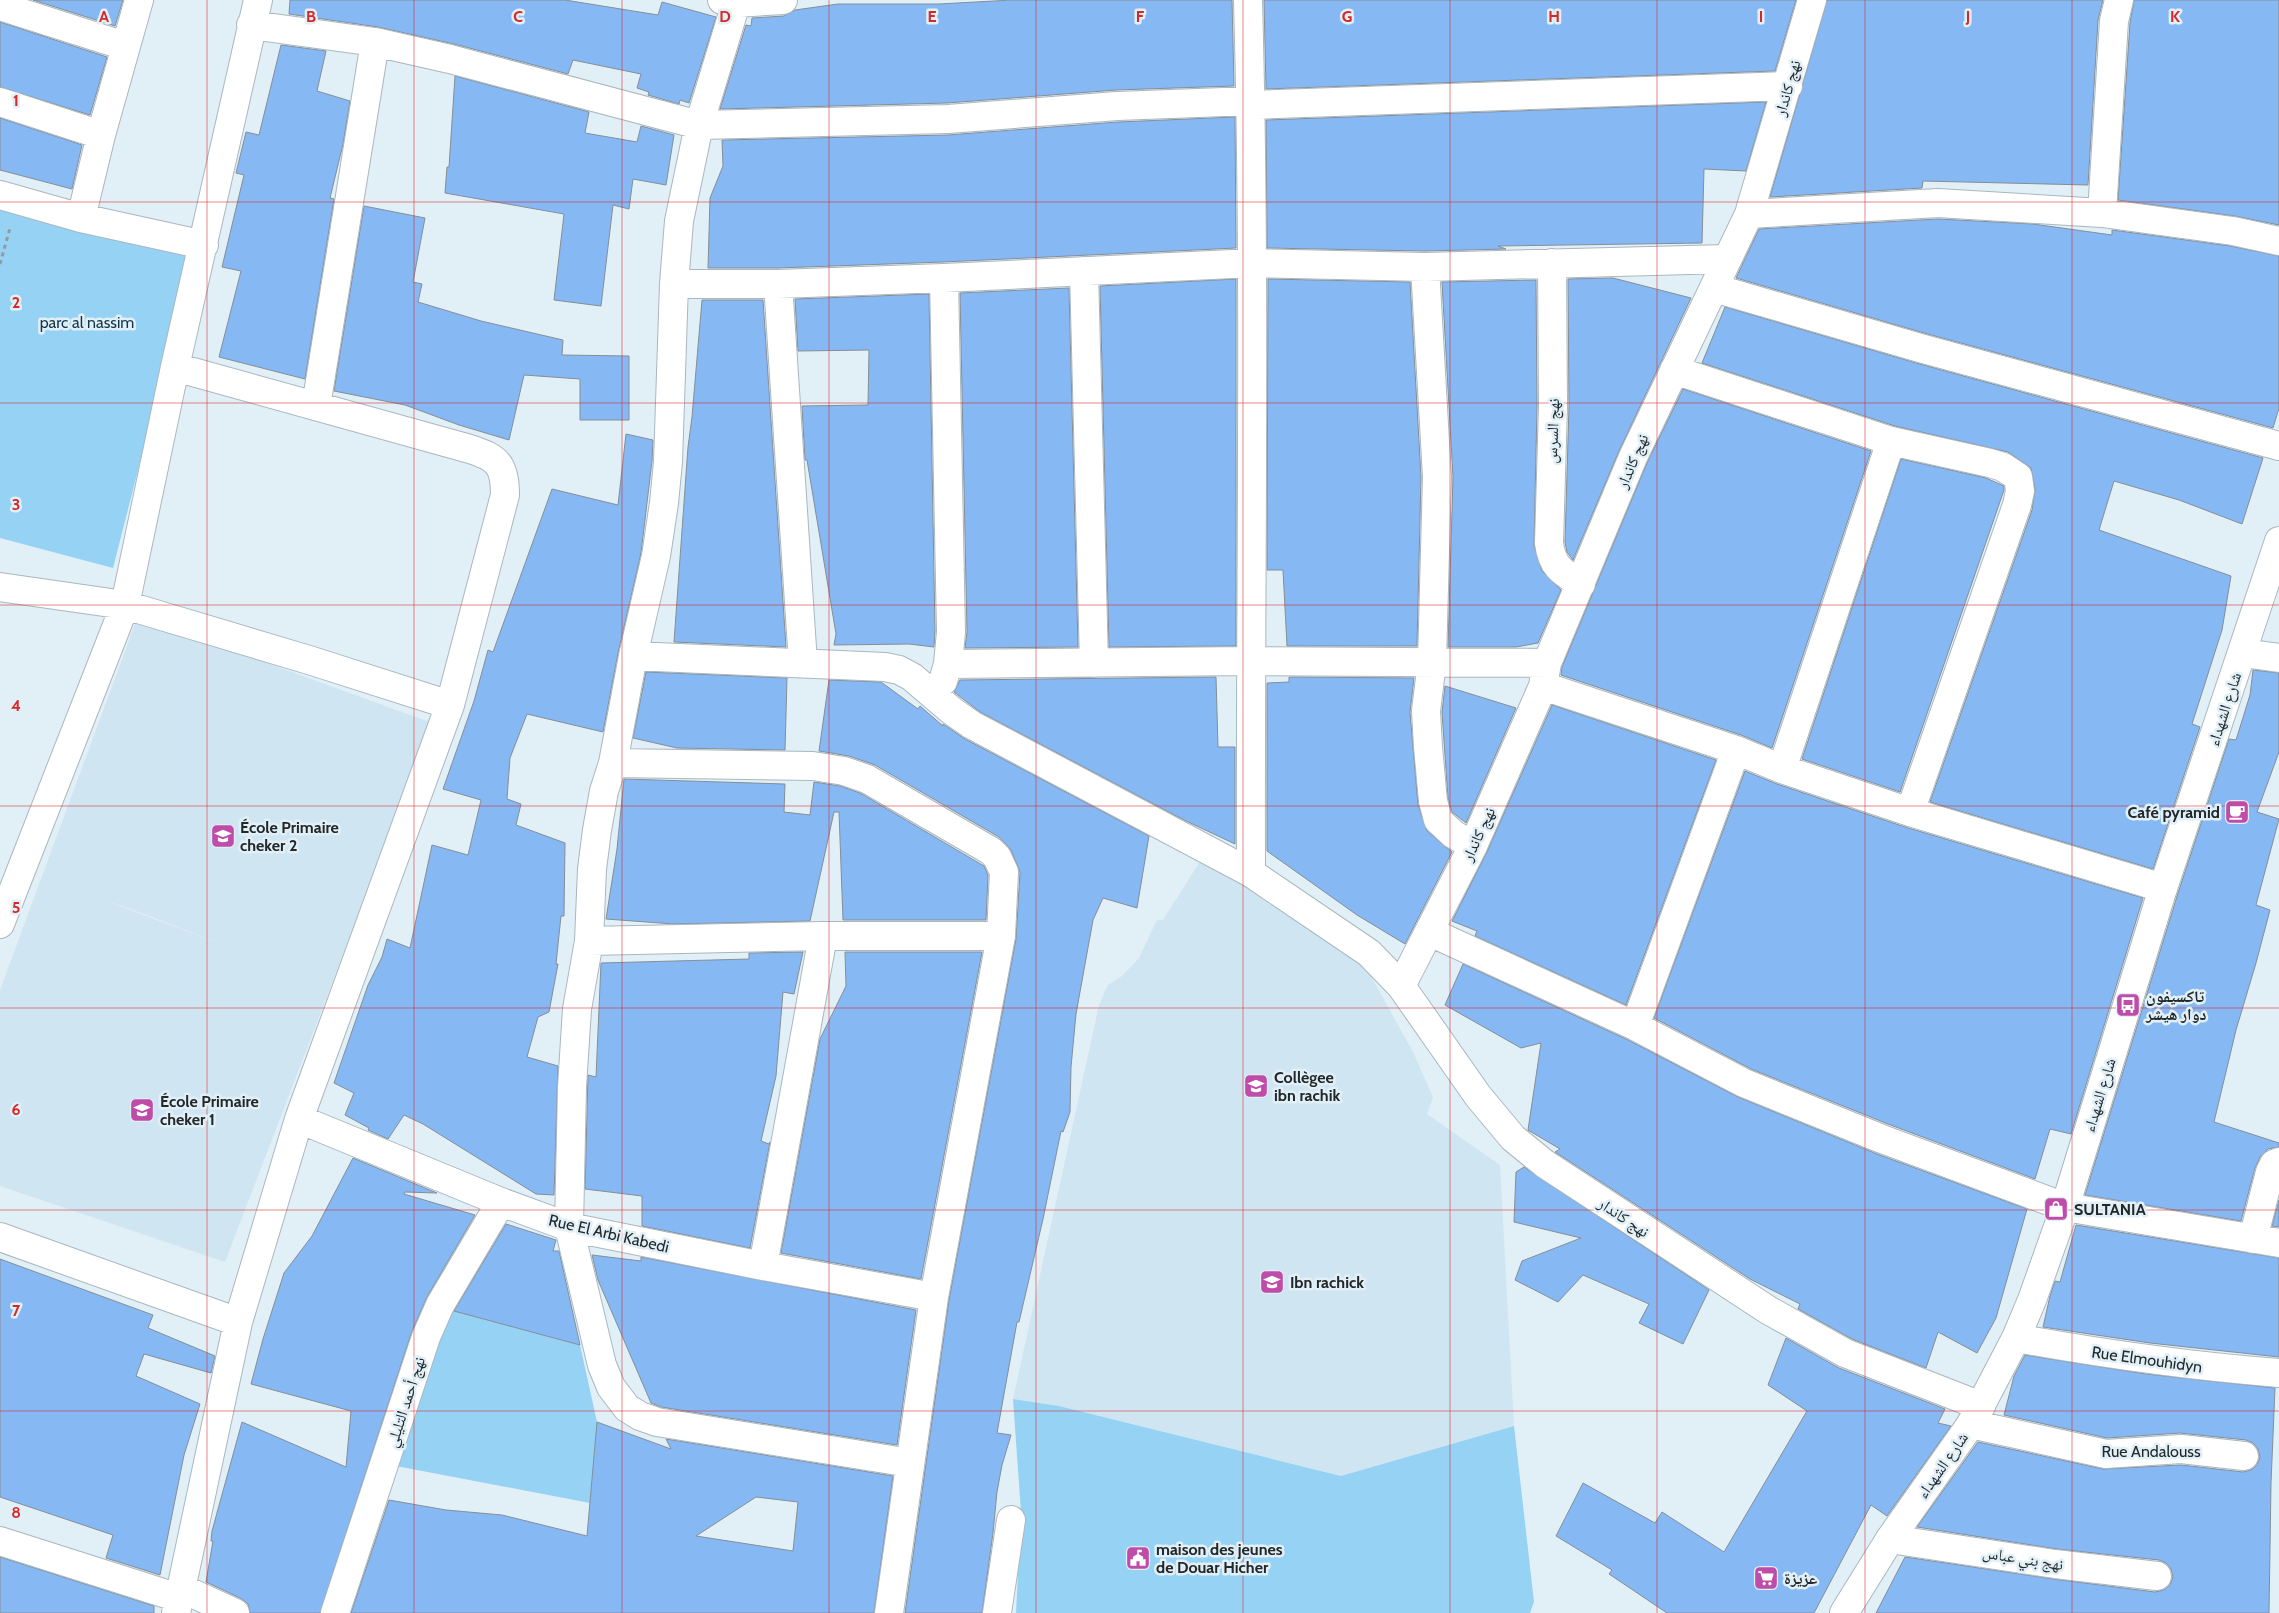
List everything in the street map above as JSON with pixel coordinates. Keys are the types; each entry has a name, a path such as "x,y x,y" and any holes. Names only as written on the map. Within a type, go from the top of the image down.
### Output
{"street":[{"path":"81,218 101,135 139,0"},
{"path":"783,0 731,1 699,125 679,221 674,284 667,470 656,556 633,656 613,763 604,791 592,869 589,941 577,1009 572,1087 569,1227 602,1365 611,1386 627,1408 640,1416 658,1422 910,1463"},
{"path":"1248,0 1253,263 1250,661 1251,873"},
{"name":"نهج كاندار","path":"1812,0 1749,214 1633,457 1473,846 1401,986 1478,1096 1513,1138 1545,1164 1768,1310 1845,1353 1976,1415"},
{"path":"2102,213 2114,21 2119,0"},
{"path":"0,6 125,46"},
{"path":"0,924 124,605 254,12 450,59 699,125 948,120 1117,106 1788,86"},
{"path":"316,406 375,42"},
{"path":"0,102 101,135"},
{"path":"10,199 81,218 204,246"},
{"path":"1749,214 1938,202 2102,213 2233,231 2279,241"},
{"path":"674,284 778,284 944,278 1253,263 1425,266 1727,259"},
{"name":"نهج السرس","path":"1552,263 1553,406 1550,555 1563,573 1581,584"},
{"path":"1425,266 1437,477 1432,662 1427,688 1426,711 1435,812 1444,826 1473,846"},
{"path":"1084,271 1094,663"},
{"path":"937,697 948,664 951,632 944,278"},
{"path":"778,284 803,663"},
{"path":"1714,288 1920,348 2279,446"},
{"path":"175,367 485,454 498,463 505,478 505,495 450,705 299,1119 238,1322 179,1600"},
{"path":"1674,370 1891,441 2003,467 2018,476 2020,484 2017,505 1910,812"},
{"path":"1782,769 1891,441"},
{"name":"شارع الشهداء","path":"1844,1613 1890,1539 1976,1415 2016,1338 2032,1300 2065,1207 2163,888 2278,550"},
{"path":"0,586 124,605 309,660 450,705"},
{"path":"2243,653 2279,658"},
{"path":"633,656 884,667 899,670 912,677 952,711 972,725 1251,873 1369,953 1401,986"},
{"path":"948,664 1250,661 1432,662 1545,674 1782,769 1910,812 2163,888"},
{"path":"1635,1026 1736,750"},
{"path":"613,763 813,766 844,771 867,779 990,851 997,857 1004,872 1001,936 934,1296 889,1613"},
{"path":"1430,932 1635,1026 1744,1083 1882,1139 2065,1207 2266,1241 2270,1172 2274,1164 2279,1162"},
{"path":"589,941 823,936 1001,936"},
{"path":"763,1266 823,936"},
{"name":"Rue El Arbi Kabedi","path":"299,1119 501,1202 569,1227 763,1266 934,1296"},
{"name":"نهج أحمد التليلي","path":"335,1613 426,1336 440,1305 501,1202"},
{"path":"0,1237 238,1322"},
{"name":"Rue Elmouhidyn","path":"2016,1338 2102,1354 2235,1371 2279,1373"},
{"name":"Rue Andalouss","path":"1976,1415 2106,1454 2181,1449 2244,1456"},
{"path":"997,1613 1011,1520"},
{"name":"نهج بني عباس","path":"1890,1539 2055,1564 2157,1576"},
{"path":"0,1541 179,1600 235,1613"}],"path":[{"path":"0,264 15,212 10,199"}],"shaded area":[{"path":"138,616 432,723 225,1262 0,1186 0,990","holes":["96,897 144,914 231,948"]},
{"name":"Ibn rachick","path":"1201,860 1361,958 1413,1052 1433,1097 1427,1114 1500,1165 1514,1426 1341,1476 1059,1406 1013,1399 1099,1005 1108,985 1122,976 1139,958 1157,920 1163,920"}],"green space":[{"name":"parc al nassim","path":"0,204 193,255 113,568 0,538"},
{"path":"448,1308 580,1345 597,1422 590,1503 396,1466"},
{"name":"maison des jeunes de Douar Hicher","path":"1013,1399 1059,1406 1341,1476 1514,1426 1534,1602 1530,1613 1016,1613 1021,1512"}],"building":[{"path":"33,0 123,0 115,26"},
{"path":"290,0 565,0 658,15 662,2 716,17 689,103 680,100 679,104 648,95 649,92 637,88 641,74 573,60 568,74 454,44 378,27 289,14"},
{"path":"1012,0 1232,0 1234,86 1116,90 947,103 720,109 746,25 751,26 752,18 784,16 795,10 838,4 939,4"},
{"path":"1264,0 1796,0 1775,71 1266,89"},
{"path":"1827,0 2103,0 2098,20 2088,185 1923,181 1922,188 1770,197"},
{"path":"2134,0 2279,0 2279,225 2235,216 2118,200 2130,23"},
{"path":"0,22 107,57 90,115 0,87"},
{"path":"281,45 326,51 317,91 350,101 343,144 330,198 334,199 305,379 219,357 241,271 222,267 244,175 236,173 246,132 259,135"},
{"path":"455,76 589,112 585,133 637,142 641,126 674,135 666,185 633,179 629,209 613,205 601,306 554,300 564,214 445,193 447,167 449,167"},
{"path":"1766,102 1746,171 1704,169 1702,243 1498,246 1506,249 1425,251 1267,248 1266,120"},
{"path":"1235,117 1236,248 943,262 778,268 708,268 710,198 723,166 722,140 948,135 1118,122"},
{"path":"0,118 82,145 72,189 0,170"},
{"path":"364,206 425,218 413,282 422,284 418,302 481,321 563,340 562,355 629,356 629,420 580,420 580,379 524,375 509,440 459,425 405,405 334,391"},
{"path":"1938,219 2033,224 2112,235 2112,230 2230,246 2279,256 2279,408 2273,428 1924,333 1736,278 1759,229"},
{"path":"1613,278 1691,298 1619,451 1573,560 1567,552 1565,542 1569,406 1568,279"},
{"path":"1236,279 1236,646 1109,647 1100,286"},
{"path":"1268,279 1410,282 1421,477 1417,646 1287,646 1283,570 1267,570"},
{"path":"1536,280 1537,406 1534,546 1542,571 1561,590 1538,643 1516,647 1448,647 1453,477 1442,282"},
{"path":"1069,288 1078,647 965,648 967,632 960,293"},
{"path":"929,294 934,647 909,644 834,645 836,634 807,460 805,460 802,406 868,405 869,350 798,351 795,299"},
{"path":"702,300 763,300 786,647 674,642 688,447"},
{"path":"1725,307 1916,363 2263,458 2242,524 2179,500 2114,481 2099,530 2231,576 2222,630 2192,724 2200,727 2153,869 1930,802 2032,510 2035,489 2031,468 2008,452 1895,426 1702,363"},
{"path":"1683,389 1871,451 1772,748 1741,735 1561,675 1562,667 1647,463"},
{"path":"626,434 653,440 652,461 641,553 618,653 603,732 527,714 510,758 507,799 521,804 516,825 565,843 564,916 561,916 556,964 558,964 549,1012 538,1017 527,1057 558,1066 554,1195 536,1194 423,1124 404,1115 388,1139 368,1130 369,1128 345,1115 354,1093 334,1083 368,985 382,957 387,939 410,948 432,845 468,855 481,800 443,789 474,701 488,650 493,652 552,489 618,505"},
{"path":"1901,459 1986,478 2004,486 2004,490 1900,792 1802,759"},
{"path":"2253,670 2279,673 2279,752 2257,812 2279,819 2256,905 2270,910 2236,1030 2214,1122 2279,1143 2279,1147 2268,1149 2260,1157 2255,1168 2241,1221 2085,1195 2178,893 2229,739 2236,740 2250,695"},
{"path":"646,672 787,678 785,750 677,748 633,738"},
{"path":"1216,677 1218,747 1235,747 1235,844 1184,820 980,712 954,692 960,680"},
{"path":"1289,677 1414,678 1410,712 1418,805 1427,831 1452,852 1405,944 1357,915 1267,851 1267,683 1289,682"},
{"path":"829,680 881,682 918,709 920,706 943,726 943,724 965,739 1149,836 1137,908 1103,898 1093,920 1076,1014 1071,1067 1070,1112 1063,1132 1061,1131 1043,1219 1019,1322 1017,1322 997,1433 1011,1435 1002,1465 997,1492 982,1613 905,1613 949,1300 1016,939 1020,872 1011,850 999,837 875,765 849,756 819,751"},
{"path":"1445,686 1516,708 1466,823 1452,812 1448,798 1442,712"},
{"path":"1552,705 1716,760 1626,1005 1475,936 1477,931 1452,921 1487,852"},
{"path":"1745,771 1777,784 1905,827 2143,898 2071,1134 2050,1129 2035,1179 1888,1124 1751,1069 1654,1018"},
{"path":"624,779 785,784 784,812 810,815 814,782 840,786 860,793 984,866 988,875 986,920 843,920 839,812 834,812 810,921 674,924 606,919 617,849"},
{"path":"803,952 794,994 783,992 776,1076 761,1141 769,1144 770,1142 750,1248 642,1226 642,1196 585,1189 588,1075 596,1077 601,963 749,959 749,953"},
{"path":"845,952 982,952 921,1279 781,1253 820,1039 846,986"},
{"path":"1463,964 1628,1040 1738,1097 1877,1154 2027,1209 1996,1318 1977,1353 1938,1332 1926,1368 1852,1339 1798,1309 1800,1304 1750,1279 1555,1152 1560,1149 1528,1130 1541,1043 1521,1048 1445,1005"},
{"path":"353,1158 437,1193 405,1192 404,1194 475,1215 427,1297 412,1331 320,1613 250,1613 248,1604 242,1599 206,1582 213,1541 211,1541 212,1531 242,1422 346,1467 351,1411 251,1384 284,1273 312,1236"},
{"path":"1524,1167 1709,1290 1683,1344 1639,1323 1649,1304 1583,1275 1558,1302 1515,1280 1522,1261 1581,1238 1514,1222 1516,1172"},
{"path":"2279,1200 2279,1227 2272,1226"},
{"path":"506,1224 556,1240 553,1251 559,1251 580,1345 454,1311"},
{"path":"2076,1225 2279,1258 2279,1357 2150,1343 2043,1327 2050,1296 2055,1281 2060,1282"},
{"path":"592,1255 641,1261 641,1257 916,1310 897,1445 661,1407 651,1403 598,1280"},
{"path":"0,1259 153,1315 148,1328 215,1356 211,1373 144,1354 136,1376 200,1404 184,1455 160,1575 106,1558 113,1535 0,1497"},
{"path":"1786,1338 1839,1368 1945,1409 1938,1423 1951,1426 1887,1516 1871,1505 1814,1613 1667,1613 1609,1574 1612,1570 1556,1536 1583,1483 1655,1523 1662,1512 1724,1552 1807,1411 1768,1385"},
{"path":"2025,1355 2146,1374 2275,1388 2269,1613 1876,1613 1905,1557 2155,1592 2164,1590 2170,1585 2173,1577 2171,1569 2166,1563 2159,1560 2057,1549 1917,1527 1978,1442 2103,1469 2181,1465 2243,1472 2251,1470 2257,1465 2260,1457 2258,1449 2253,1443 2246,1440 2180,1433 2107,1438 2004,1415 2014,1376"},
{"path":"597,1422 671,1449 666,1439 893,1476 874,1613 351,1613 389,1500 446,1510 502,1515 587,1536","holes":["756,1497 798,1502 793,1551 696,1536"]},
{"path":"0,1557 154,1606 154,1613 0,1613"}],"place":[{"name":"Café pyramid","path":"2237,812"},
{"name":"École Primaire cheker 2","path":"223,836"},
{"name":"تاكسيفون دوار هيشر","path":"2128,1005"},
{"name":"Collègee ibn rachik","path":"1256,1086"},
{"name":"École Primaire cheker 1","path":"142,1110"},
{"name":"SULTANIA","path":"2056,1209"},
{"name":"Ibn rachick","path":"1272,1282"},
{"name":"maison des jeunes de Douar Hicher","path":"1138,1558"},
{"name":"عزيزة","path":"1766,1578"}]}
